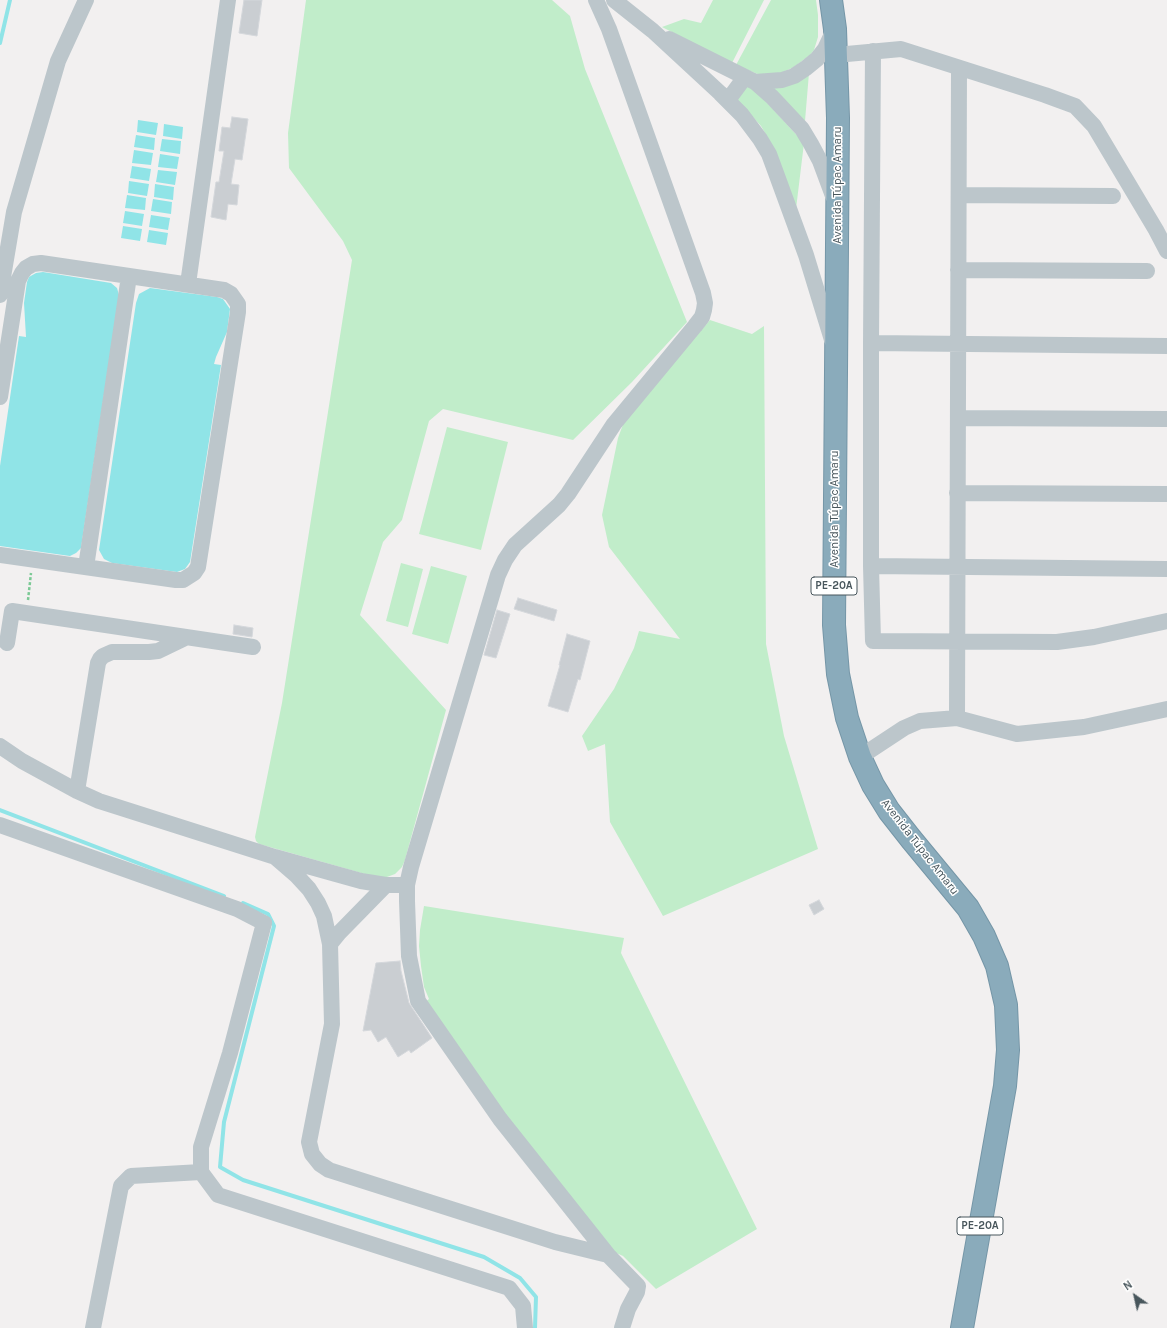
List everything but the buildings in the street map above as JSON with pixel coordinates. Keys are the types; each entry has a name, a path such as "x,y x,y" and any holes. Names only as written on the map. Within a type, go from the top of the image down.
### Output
{"highway":[{"name":"Avenida Túpac Amaru","path":"831,0 835,29 838,118 834,625 838,674 847,718 860,757 873,786 889,812 971,914 984,936 997,966 1006,1005 1008,1050 1005,1086 962,1328"}],"street":[{"path":"0,295 14,212 58,61 86,0"},
{"path":"188,284 228,0"},
{"path":"596,0 609,29 703,293 705,303 704,310 702,317 695,326 614,424 559,505 515,545 505,560 498,575 411,867 407,885 409,956 416,995 420,1006 500,1120 608,1255 638,1286 638,1292 628,1309 622,1328"},
{"path":"614,0 653,31 728,100 752,127 769,154 806,255 836,355"},
{"path":"728,100 750,79 782,80 794,76 817,59 825,49 835,29"},
{"path":"653,31 750,79 789,115 802,129 820,161 828,181 837,213"},
{"path":"836,54 900,49 1075,106 1094,126 1167,251"},
{"path":"873,51 871,343 871,566 873,641 1057,642 1094,637 1167,621"},
{"path":"956,718 959,68"},
{"path":"959,195 1113,196"},
{"path":"0,396 18,281 26,268 33,264 224,290 231,294 238,304 238,312 198,567 189,577 183,580 176,580 0,555"},
{"path":"5,265 26,268"},
{"path":"958,270 1147,271"},
{"path":"86,567 129,276"},
{"path":"871,343 1167,346"},
{"path":"958,418 1167,419"},
{"path":"958,493 1167,494"},
{"path":"871,566 1167,569"},
{"path":"7,643 12,610 252,647"},
{"path":"77,791 98,663 100,659 112,652 158,651 187,637"},
{"path":"860,757 904,728 920,721 956,718 1017,734 1084,727 1167,709"},
{"path":"0,746 22,761 77,791 99,801 274,856 361,881 386,885 407,885"},
{"path":"0,825 237,909 264,923 230,1052 201,1147 201,1172 218,1195 509,1288 523,1306 525,1328"},
{"path":"274,856 310,889 324,916 330,944 332,1024 309,1142 312,1154 320,1164 329,1170 555,1242 608,1255"},
{"path":"330,944 386,885"},
{"path":"93,1328 121,1186 131,1176 201,1172"}],"path":[{"path":"27,613 33,560"}],"green space":[{"path":"306,0 552,0 570,16 585,69 687,322 632,382 573,440 443,409 429,421 402,520 383,542 360,615 446,710 405,860 402,867 395,874 379,878 259,844 255,837 282,703 352,260 343,241 289,168 288,133"},
{"path":"713,0 764,0 732,63 662,27 684,19 701,23"},
{"path":"771,0 816,0 818,37 814,50 810,55 794,67 781,73 760,75 736,65"},
{"path":"809,73 805,121 771,87"},
{"path":"745,87 749,87 759,94 804,143 796,209 768,138 761,126 738,101 737,97"},
{"path":"710,320 752,334 764,326 766,644 784,736 818,849 663,916 610,822 605,744 588,751 582,736 614,689 634,648 639,631 680,639 609,547 602,515 618,438 625,419"},
{"path":"447,427 508,442 481,550 419,534"},
{"path":"401,563 423,569 408,627 386,621"},
{"path":"431,566 467,576 448,644 412,634"},
{"path":"424,906 624,938 621,953 757,1229 656,1289 623,1256 612,1251 521,1138 424,1003 429,999 424,987 419,946"}],"water":[{"path":"138,120 158,123 156,135 137,132"},
{"path":"164,124 183,127 182,139 163,136"},
{"path":"136,135 155,138 154,150 134,147"},
{"path":"162,139 181,141 180,154 160,151"},
{"path":"134,150 153,153 151,165 132,163"},
{"path":"160,154 179,157 177,169 158,167"},
{"path":"132,166 151,169 149,181 130,178"},
{"path":"158,170 177,172 175,185 156,182"},
{"path":"129,181 149,184 147,196 128,193"},
{"path":"155,184 174,187 173,200 154,197"},
{"path":"127,195 146,198 145,210 125,208"},
{"path":"153,199 172,202 171,214 151,211"},
{"path":"125,211 144,214 142,226 123,223"},
{"path":"151,215 170,218 168,230 149,227"},
{"path":"123,226 142,229 140,241 121,238"},
{"path":"149,230 168,233 166,245 147,242"},
{"path":"43,272 111,283 117,288 119,295 81,548 70,556 0,546 0,466 19,336 26,337 24,303 27,282 29,277 36,273"},
{"path":"150,288 217,297 223,299 230,309 227,332 214,364 221,365 190,562 185,569 177,572 112,563 104,559 99,550 136,303 139,294"}],"waterway":[{"path":"0,43 10,0"},
{"path":"0,810 224,896"},
{"path":"243,903 268,914 274,926 224,1122 220,1167 243,1180 484,1257 520,1278 536,1297 535,1328"}]}
